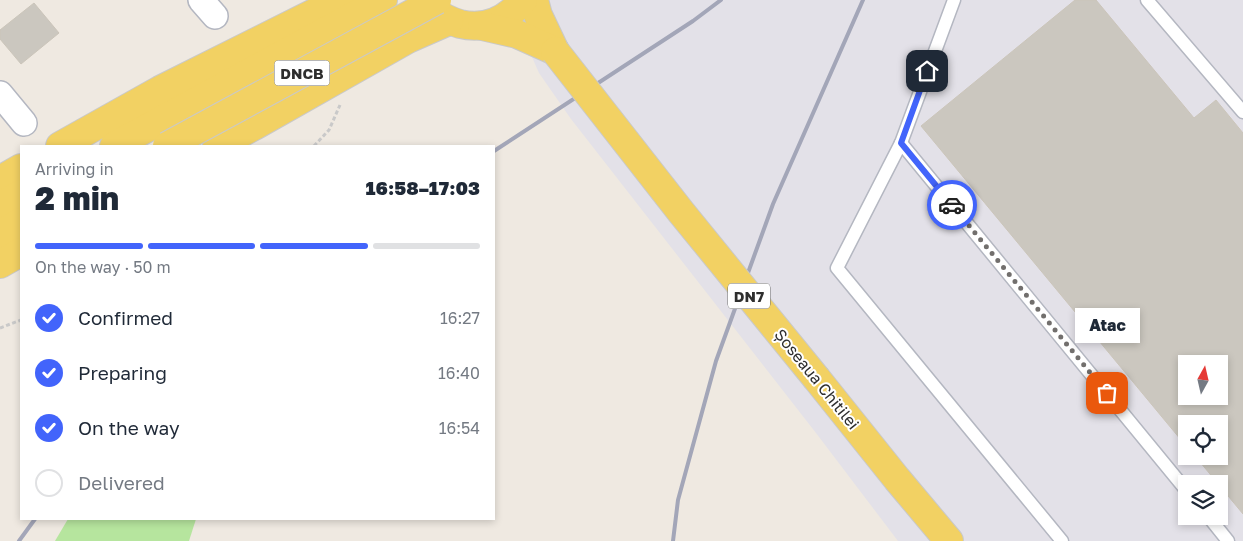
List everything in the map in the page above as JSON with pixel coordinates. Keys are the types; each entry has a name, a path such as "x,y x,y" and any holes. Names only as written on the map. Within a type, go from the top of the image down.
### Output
{"main road":[{"path":"62,145 160,90 340,0"},
{"name":"DNCB","path":"117,145 383,0"},
{"name":"DN7","path":"424,0 440,16 443,10 470,26 482,26 505,18 523,0"},
{"name":"Șoseaua Chitilei","path":"534,0 538,15 555,51 681,212 949,541"},
{"path":"219,145 408,39 443,10"},
{"name":"DNCB","path":"169,145 443,10"},
{"name":"Șoseaua Chitilei","path":"482,26 517,34 555,51"},
{"path":"0,180 20,169"},
{"path":"0,206 20,195"},
{"path":"0,234 20,223"},
{"path":"0,264 20,253"}],"street":[{"path":"0,94 24,122"}],"lane":[{"path":"954,0 901,143 837,268 1062,541"},
{"path":"1147,0 1243,112"},
{"path":"901,143 1178,480"},
{"path":"1215,525 1228,541"}],"path":[{"path":"0,328 20,320"}],"shaded area":[{"path":"507,0 1243,0 1243,541 898,541 571,119 539,73"}],"green space":[{"path":"67,520 196,520 189,541 55,541"}],"building":[{"path":"1075,0 1096,0 1194,118 1216,100 1243,133 1243,514 1228,496 1228,475 1211,475 1202,465 1228,465 1228,415 1178,415 1178,436 921,126"},
{"path":"34,3 59,33 21,64 0,39 0,30"}],"railway":[{"path":"495,150 693,21 721,0"},
{"path":"673,541 678,500 716,361 773,204 863,0"},
{"path":"19,541 34,520"}],"way so far":[{"path":"952,205 1107,393"}],"place":[{"name":"Atac","path":"1107,393"}],"route":[{"path":"927,71 901,143 952,205"}]}
